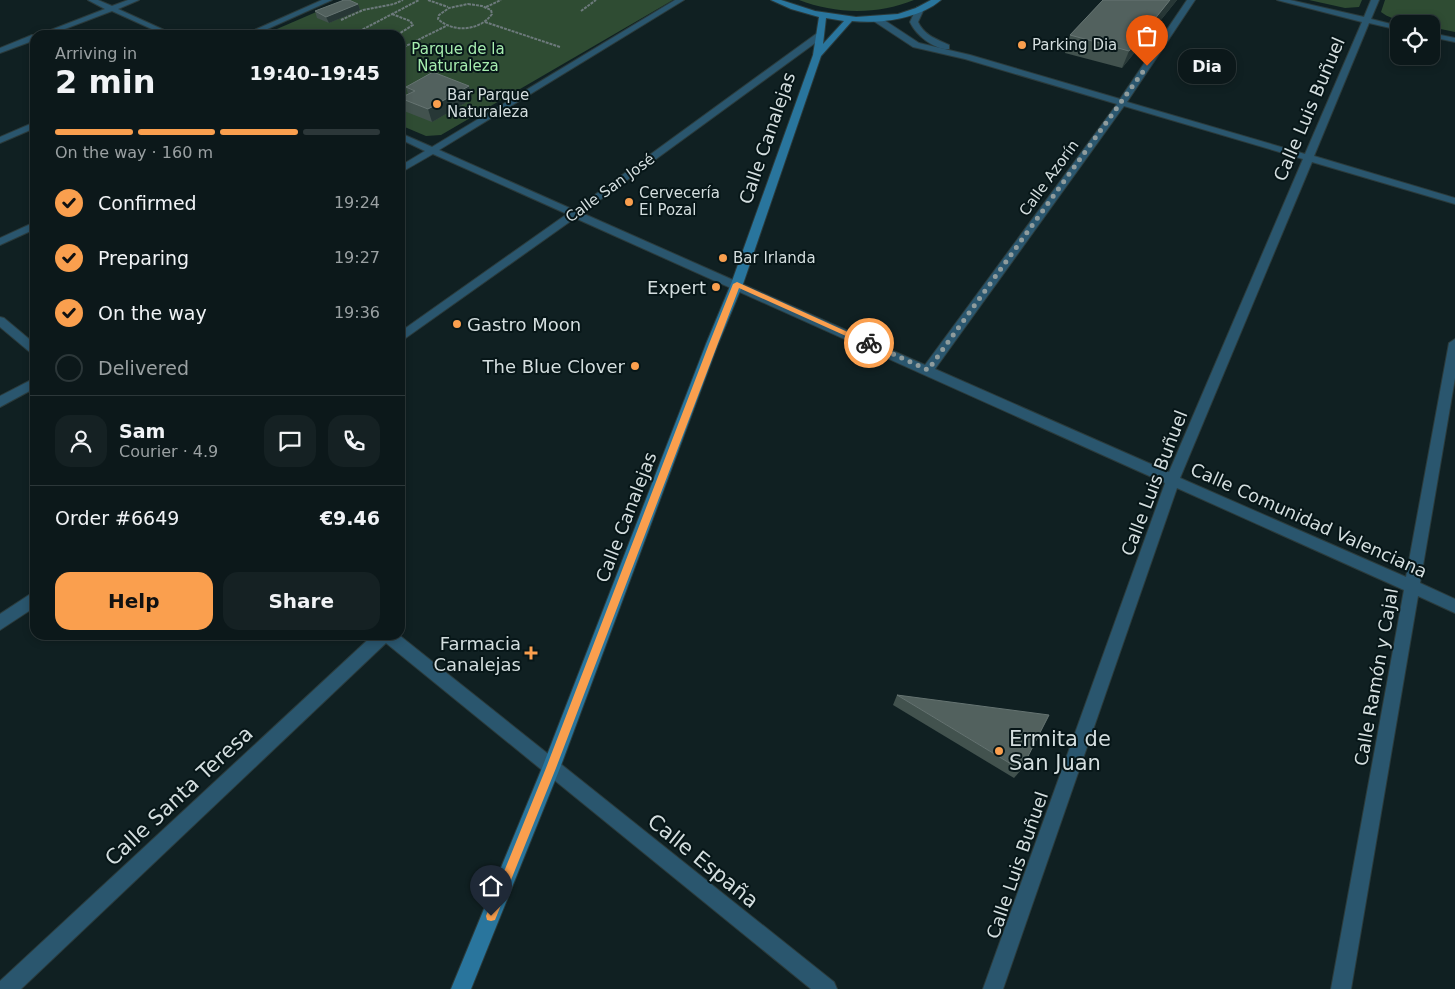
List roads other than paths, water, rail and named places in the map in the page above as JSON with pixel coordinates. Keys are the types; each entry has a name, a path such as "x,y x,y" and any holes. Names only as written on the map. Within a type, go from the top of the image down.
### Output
{"main road":[{"path":"775,0 796,10 850,19 899,15 920,10 937,0"},
{"name":"Calle Canalejas","path":"462,989 551,768 712,344 737,284 817,55 823,16"},
{"name":"Calle Canalejas","path":"817,55 850,19"}],"street":[{"path":"92,0 160,30"},
{"path":"55,30 135,0"},
{"path":"259,30 328,0"},
{"path":"405,167 680,0"},
{"name":"Calle Azorín","path":"928,370 1122,103 1191,0"},
{"path":"1281,0 1390,26"},
{"name":"Calle Luis Buñuel","path":"993,989 1173,479 1310,158 1375,0"},
{"path":"920,10 914,22 918,31 927,39 967,57"},
{"path":"875,18 897,30 916,45 967,57 1455,201"},
{"name":"Calle San José","path":"405,334 819,36"},
{"path":"1440,37 1455,40"},
{"path":"0,50 30,40"},
{"path":"0,140 30,128"},
{"name":"Calle Comunidad Valenciana","path":"405,138 737,284 1455,606"},
{"path":"0,242 30,227"},
{"path":"0,321 30,346"},
{"name":"Calle Ramón y Cajal","path":"1341,989 1455,343"},
{"path":"0,402 30,385"},
{"path":"0,623 30,602"},
{"name":"Calle Santa Teresa","path":"6,989 380,640"},
{"name":"Calle España","path":"391,640 827,989"}],"place":[{"name":"Parking Dia","path":"1022,45"},
{"name":"Dia","path":"1147,66"},
{"name":"Bar Parque Naturaleza","path":"437,104"},
{"name":"Cervecería El Pozal","path":"629,202"},
{"name":"Bar Irlanda","path":"723,258"},
{"name":"Expert","path":"716,287"},
{"name":"Gastro Moon","path":"457,324"},
{"name":"The Blue Clover","path":"635,366"},
{"name":"Farmacia Canalejas","path":"531,653"},
{"name":"Ermita de San Juan","path":"999,751"}],"park label":[{"name":"Parque de la Naturaleza","path":"458,58"}]}
